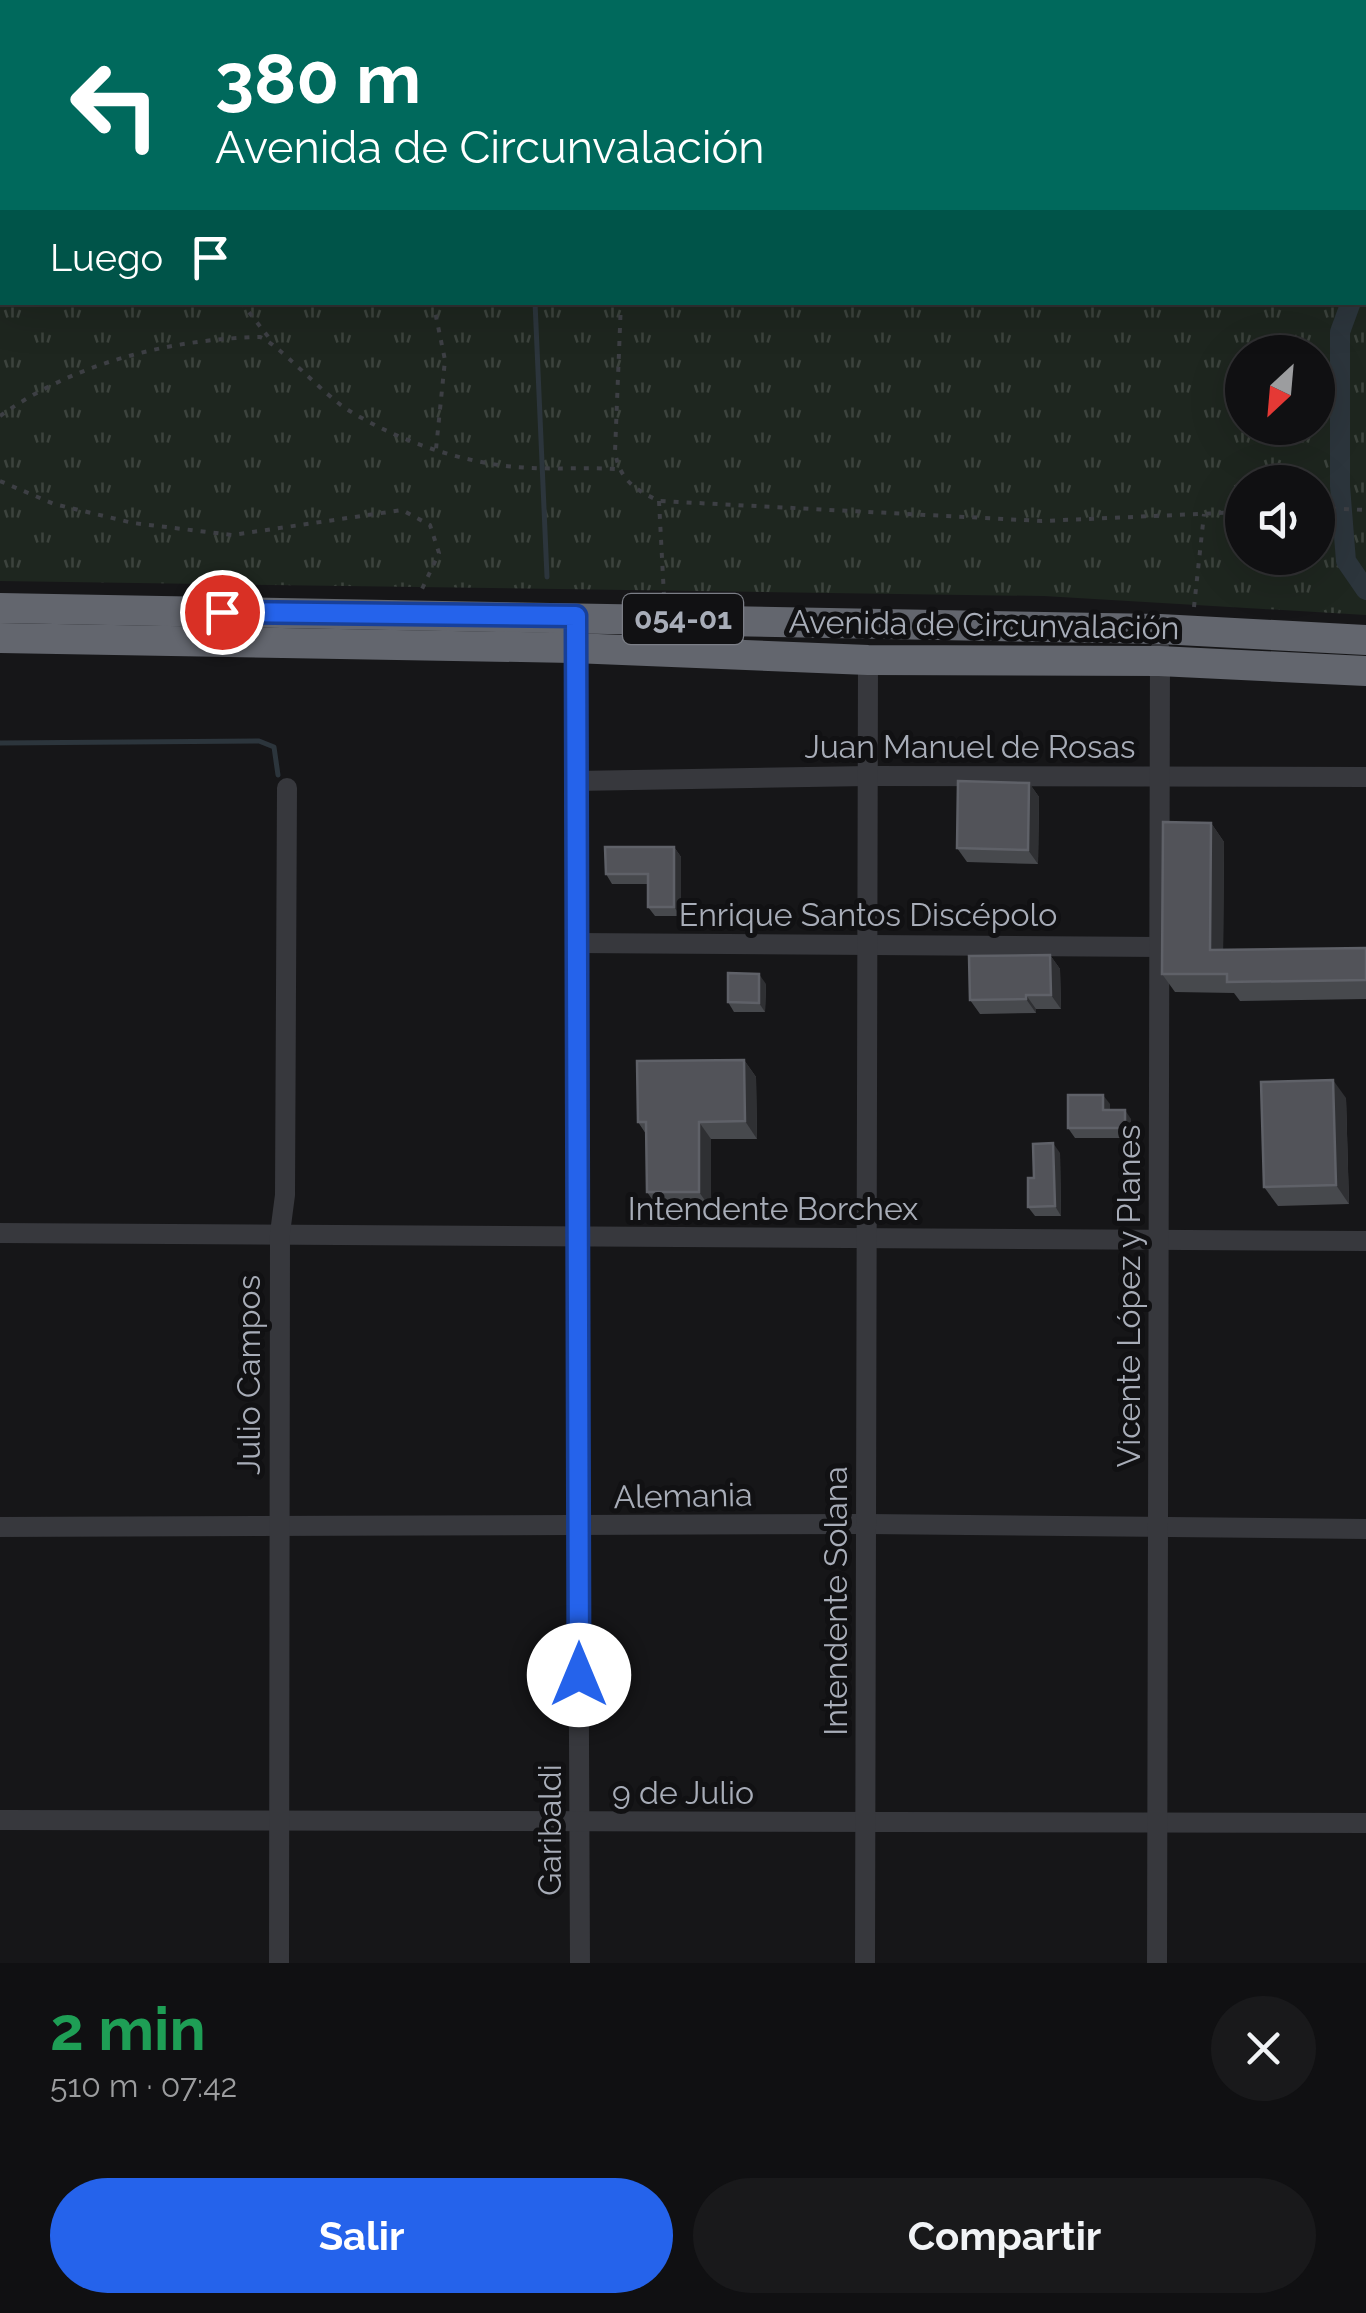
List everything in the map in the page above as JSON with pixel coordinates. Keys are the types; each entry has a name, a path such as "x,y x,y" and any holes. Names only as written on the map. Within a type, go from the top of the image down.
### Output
{"highway":[{"name":"Avenida de Circunvalación","path":"0,608 576,616 1160,630 1366,640"},
{"name":"Avenida de Circunvalación","path":"0,638 574,648 868,660 1160,662 1366,672"}],"street":[{"name":"Garibaldi","path":"576,616 580,1963"},
{"name":"Vicente López y Planes","path":"1157,1963 1160,630"},
{"name":"Intendente Solana","path":"865,1963 868,660"},
{"name":"Juan Manuel de Rosas","path":"575,781 868,776 1366,777"},
{"name":"Julio Campos","path":"278,1963 286,788"},
{"name":"Enrique Santos Discépolo","path":"576,942 1160,946"},
{"name":"Intendente Borchex","path":"0,1233 1366,1242"},
{"name":"Alemania","path":"0,1527 579,1528 867,1524 1366,1529"},
{"name":"9 de Julio","path":"0,1820 1366,1823"}],"path":[{"path":"244,305 272,343 306,379 350,412 436,449 532,467 618,470"},
{"path":"433,305 445,360 436,449"},
{"path":"621,305 614,433 618,470 633,488 659,501 1042,520 1225,513"},
{"path":"0,416 54,384 132,355 234,338 260,337 272,343"},
{"path":"0,481 54,504 133,523 232,535 402,510 430,525 439,553 429,580 403,613"},
{"path":"659,501 664,539 664,599"},
{"path":"1335,508 1366,510"},
{"path":"1193,614 1204,514"}],"green space":[{"path":"0,305 1366,305 1366,615 1044,596 0,581"}],"building":[{"path":"958,781 1029,783 1028,850 957,848"},
{"path":"1163,822 1211,823 1210,950 1366,948 1366,980 1227,982 1227,974 1162,974"},
{"path":"605,847 674,847 674,907 648,907 648,874 606,874"},
{"path":"1050,955 1051,995 970,1000 969,956"},
{"path":"728,973 759,974 759,1003 728,1002"},
{"path":"744,1060 745,1121 699,1122 699,1192 647,1192 646,1122 638,1122 637,1061"},
{"path":"1333,1080 1336,1185 1264,1187 1261,1082"},
{"path":"1068,1095 1103,1095 1103,1110 1125,1110 1125,1128 1068,1128"},
{"path":"1053,1143 1055,1206 1028,1207 1028,1178 1034,1178 1033,1144"}],"waterway":[{"path":"535,305 547,577"},
{"path":"1350,305 1340,332 1340,486 1346,561 1366,590"},
{"path":"0,743 259,741 274,747 278,775"}],"route":[{"path":"222,612 576,616 579,1675"}]}
